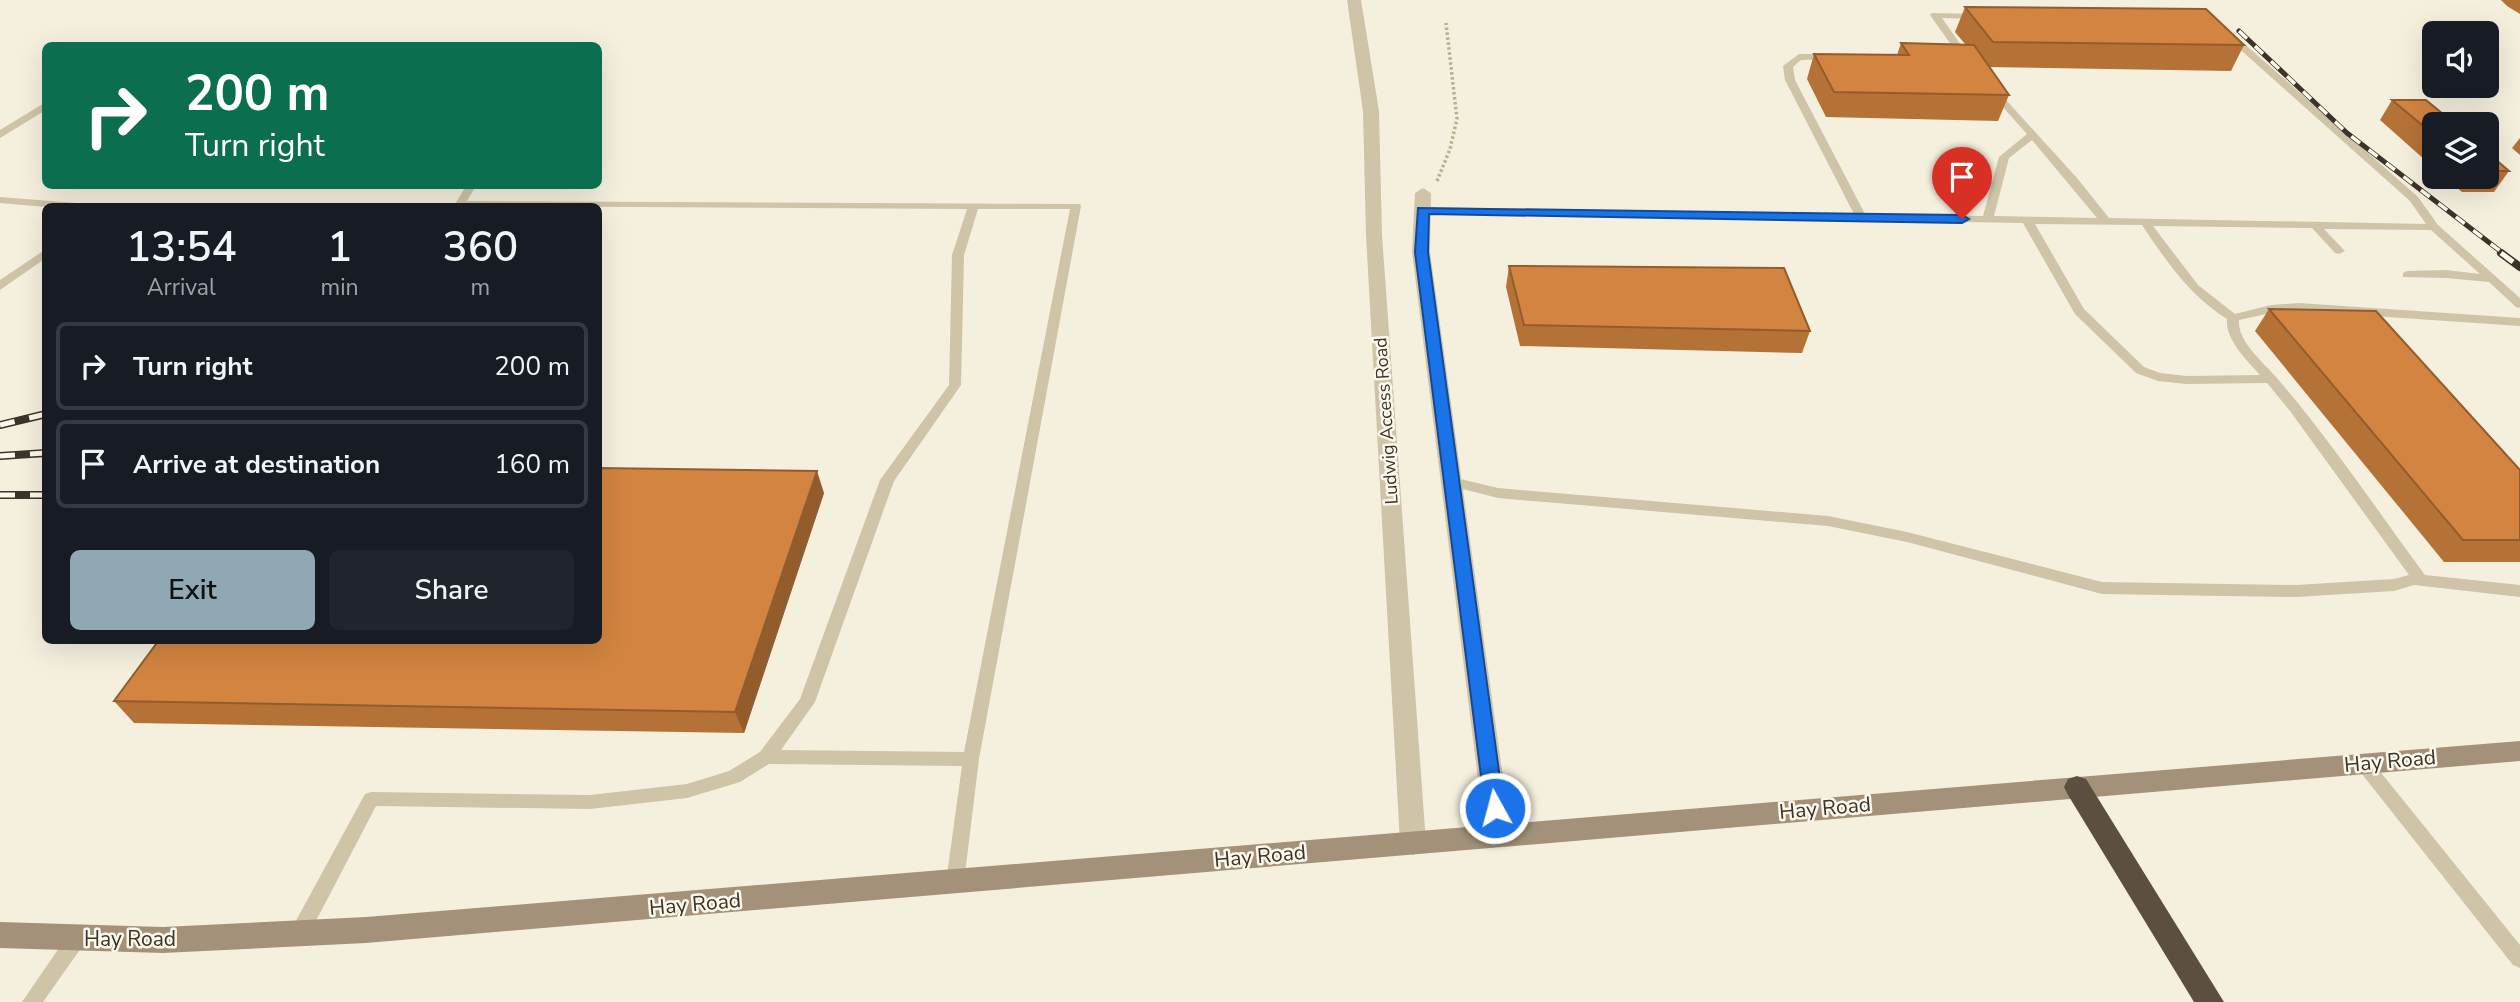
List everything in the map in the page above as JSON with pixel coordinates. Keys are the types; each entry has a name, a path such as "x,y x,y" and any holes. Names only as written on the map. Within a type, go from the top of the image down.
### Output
{"highway":[{"path":"2077,787 2210,1002"}],"main road":[{"name":"Hay Road","path":"0,935 163,940 299,934 547,916 2077,787 2517,754"}],"street":[{"name":"Ludwig Access Road","path":"1354,0 1371,111 1374,235 1413,842"},
{"path":"1423,202 1421,252 1498,835"}],"lane":[{"path":"1973,67 1935,15 1996,16"},
{"path":"2216,34 2236,42 2258,60 2414,199 2434,227 2520,304"},
{"path":"1840,57 1799,57 1788,66 1790,80 1861,217"},
{"path":"1951,58 1965,58"},
{"path":"1990,87 2073,180 2105,221"},
{"path":"0,135 42,107"},
{"path":"1988,219 2004,157 2031,136"},
{"path":"0,200 42,203"},
{"path":"1423,202 1861,217 2434,227"},
{"path":"602,204 1076,206 971,759 954,882"},
{"path":"299,934 371,799 590,802 687,791 734,777 766,757 807,702 887,480 956,385 958,255 974,205"},
{"path":"2027,220 2079,311 2140,370 2158,377 2187,380 2270,379"},
{"path":"2145,222 2192,287 2210,305 2233,318 2271,309 2299,307 2520,322"},
{"path":"2315,225 2339,251"},
{"path":"0,286 42,255"},
{"path":"2407,275 2446,274 2493,279"},
{"path":"2233,318 2232,329 2421,580"},
{"path":"1452,482 1498,493 1828,521 1907,537 2102,588 2140,591 2296,591 2421,580 2520,591"},
{"path":"766,757 971,759"},
{"path":"2364,764 2520,958"},
{"path":"32,1002 77,938"}],"path":[{"path":"1423,202 1437,182 1450,149 1457,119 1446,23"}],"building":[{"path":"1965,7 2206,9 2244,45 1993,42"},
{"path":"1901,43 1974,45 2009,95 1834,92 1814,54 1909,55"},
{"path":"2392,100 2426,100 2440,112 2422,112 2422,125"},
{"path":"2499,162 2509,171 2499,171"},
{"path":"1509,266 1784,268 1810,331 1524,325"},
{"path":"2269,309 2376,311 2520,470 2520,540 2463,540"},
{"path":"602,468 817,471 735,712 114,701 156,644 602,644"}],"railway":[{"path":"2239,31 2347,133 2504,254"},
{"path":"2501,253 2520,267"},
{"path":"0,425 42,415"},
{"path":"0,456 42,453"},
{"path":"0,495 42,495"}],"route":[{"path":"1495,808 1421,252 1423,210 1962,219"}]}
